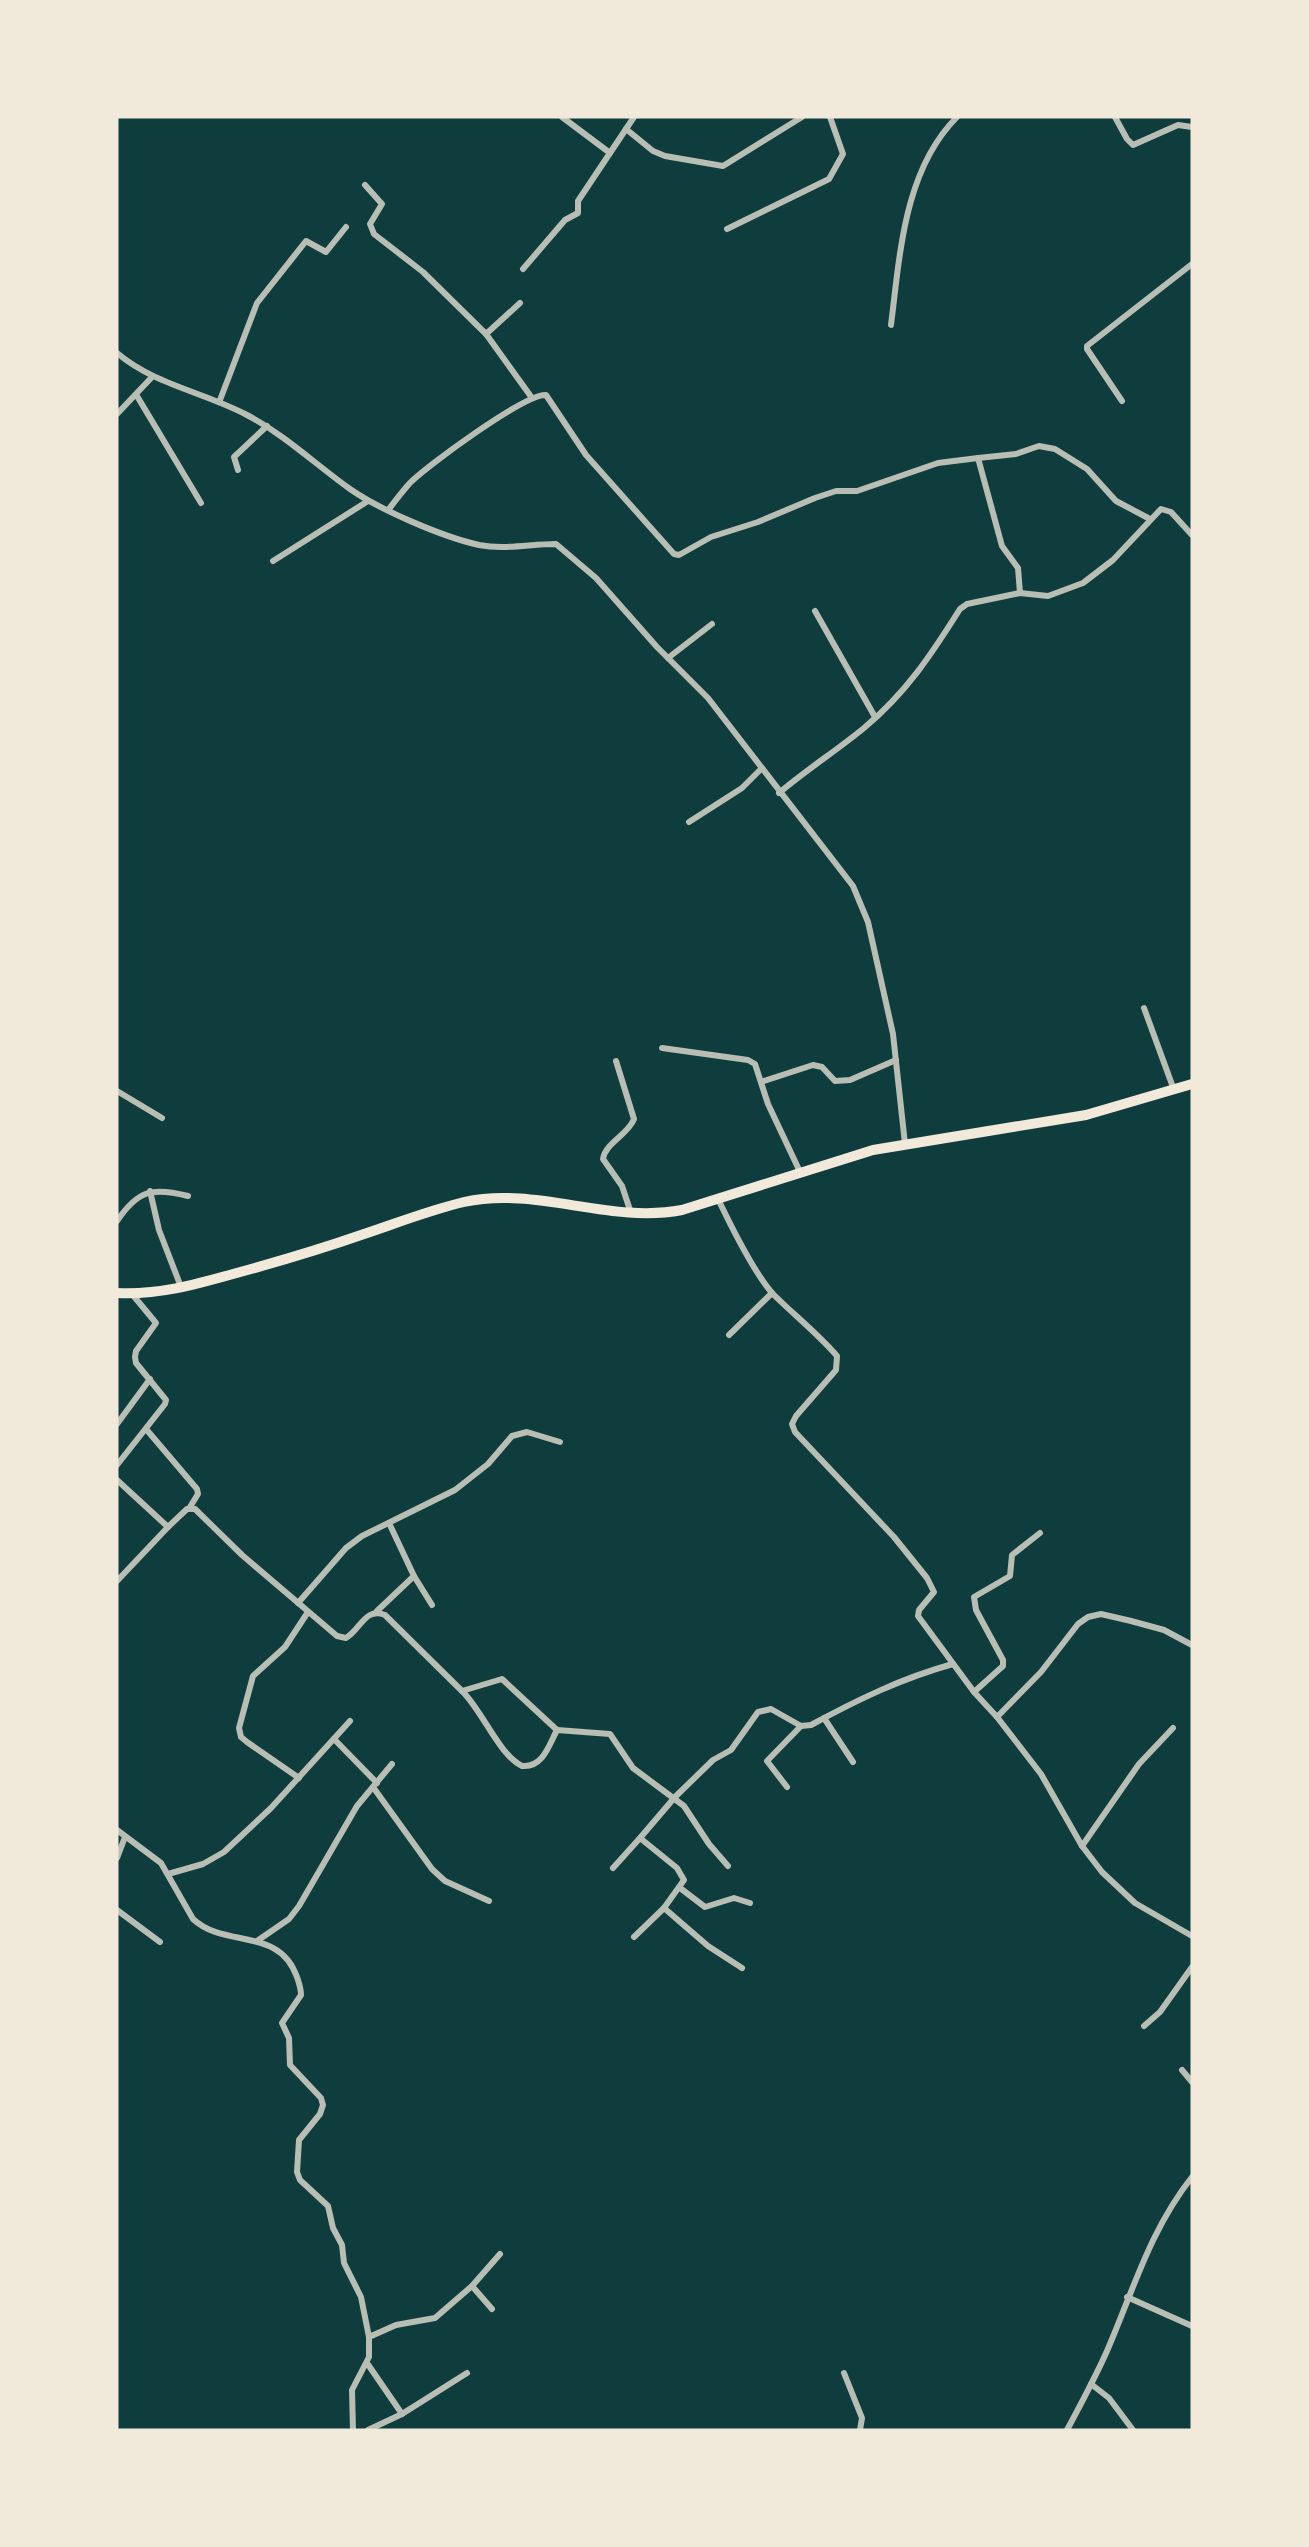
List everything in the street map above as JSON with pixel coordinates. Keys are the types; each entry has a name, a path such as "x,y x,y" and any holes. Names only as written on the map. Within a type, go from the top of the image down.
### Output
{"main road":[{"path":"117,1293 132,1294 182,1288 318,1250 465,1202 507,1198 632,1214 664,1214 719,1201 860,1154 905,1144 1086,1115 1192,1084"}],"street":[{"path":"562,117 610,153"},
{"path":"523,269 565,220 578,213 578,201 634,117"},
{"path":"626,129 659,153 723,166 802,117"},
{"path":"727,229 829,179 843,154 830,117"},
{"path":"891,325 901,243 914,192 930,151 940,134 957,117"},
{"path":"1115,117 1127,139 1133,145 1178,125 1192,127"},
{"path":"365,185 382,204 370,224 374,234 423,272 486,334 532,398"},
{"path":"220,400 257,303 306,241 326,252 346,227"},
{"path":"1122,401 1087,350 1087,346 1192,264"},
{"path":"486,334 520,303"},
{"path":"117,353 134,367 153,377 220,400 267,426 368,501 447,534 480,545 514,548 558,545 596,578 668,658 708,698 853,886 873,941 880,983 893,1034 905,1144"},
{"path":"117,414 153,377"},
{"path":"389,509 409,484 426,468 510,410 541,394 549,397 590,461 674,554 679,555 711,537 836,491 857,491 938,463 1016,454 1039,446 1055,449 1087,469 1116,501 1150,519"},
{"path":"136,396 201,503"},
{"path":"238,470 234,457 238,450 267,426"},
{"path":"978,458 1002,546 1018,568 1020,593"},
{"path":"273,561 368,501"},
{"path":"779,793 875,717 921,670 960,609 971,602 1020,593 1048,596 1083,583 1113,560 1150,519 1166,509 1192,535"},
{"path":"815,611 875,717"},
{"path":"668,658 712,624"},
{"path":"689,822 742,788 761,769"},
{"path":"1144,1008 1174,1090"},
{"path":"662,1048 748,1060 755,1064 768,1104 801,1174"},
{"path":"761,1082 813,1065 822,1067 835,1081 850,1080 896,1060"},
{"path":"616,1062 634,1119 628,1131 608,1149 603,1159 622,1186 632,1214"},
{"path":"117,1091 162,1119"},
{"path":"150,1191 159,1230 182,1288"},
{"path":"117,1221 137,1196 150,1191 170,1191 188,1196"},
{"path":"719,1201 733,1229 772,1293 817,1333 837,1356 836,1370 796,1416 792,1424 795,1432 894,1537 933,1587 932,1597 919,1610 918,1616 974,1692 997,1717 1041,1774 1082,1846 1116,1888 1135,1903 1192,1936"},
{"path":"729,1335 772,1293"},
{"path":"117,1465 165,1404 165,1400 136,1363 136,1352 156,1323 132,1294"},
{"path":"117,1424 150,1379"},
{"path":"117,1581 190,1507 198,1494 197,1489 146,1429"},
{"path":"298,1603 346,1548 362,1536 454,1491 488,1464 512,1436 527,1432 560,1442"},
{"path":"117,1480 168,1527"},
{"path":"190,1507 337,1636 346,1638 369,1614 377,1611 414,1576"},
{"path":"389,1523 414,1576 432,1605"},
{"path":"974,1692 1004,1666 976,1610 974,1597 1010,1576 1012,1555 1040,1533"},
{"path":"377,1611 385,1614 472,1701 507,1753 522,1766 534,1766 542,1759 557,1730"},
{"path":"299,1778 241,1737 239,1728 253,1676 285,1647 308,1612"},
{"path":"997,1717 1041,1672 1078,1624 1088,1617 1101,1614 1164,1630 1190,1640"},
{"path":"786,1787 767,1761 801,1726 824,1718 918,1674 953,1664"},
{"path":"462,1691 502,1679 557,1730 600,1732 614,1736 624,1758 633,1768 675,1797 728,1866"},
{"path":"613,1868 675,1797 713,1760 731,1750 758,1712 771,1708 801,1726"},
{"path":"824,1718 853,1762"},
{"path":"168,1874 203,1864 224,1852 299,1778 350,1721"},
{"path":"1082,1846 1139,1764 1173,1728"},
{"path":"334,1739 375,1785 432,1869 445,1881 489,1900"},
{"path":"257,1941 289,1919 299,1906 357,1806 392,1764"},
{"path":"117,1830 145,1848 168,1874 193,1919 200,1926 225,1936 257,1941 285,1955 293,1966 301,1990 299,1998 282,2023 290,2043 288,2059 293,2068 321,2098 323,2105 320,2114 299,2140 297,2172 306,2187 324,2199 328,2206 333,2228 342,2246 344,2263 359,2289 369,2337 370,2351 367,2363 352,2390 353,2430"},
{"path":"117,1858 125,1837"},
{"path":"634,1937 664,1908 684,1880 682,1874 640,1838"},
{"path":"680,1888 705,1907 734,1898 750,1903"},
{"path":"664,1908 708,1946 742,1968"},
{"path":"117,1910 160,1942"},
{"path":"1144,2026 1160,2012 1192,1967"},
{"path":"1182,2070 1192,2082"},
{"path":"1067,2430 1106,2353 1127,2297 1158,2227 1192,2177"},
{"path":"369,2337 396,2325 435,2318 472,2286 500,2254"},
{"path":"472,2286 492,2309"},
{"path":"1127,2297 1192,2326"},
{"path":"367,2363 402,2414"},
{"path":"368,2430 402,2414 467,2373"},
{"path":"844,2373 862,2418 860,2430"},
{"path":"1090,2384 1109,2398 1133,2430"}]}
